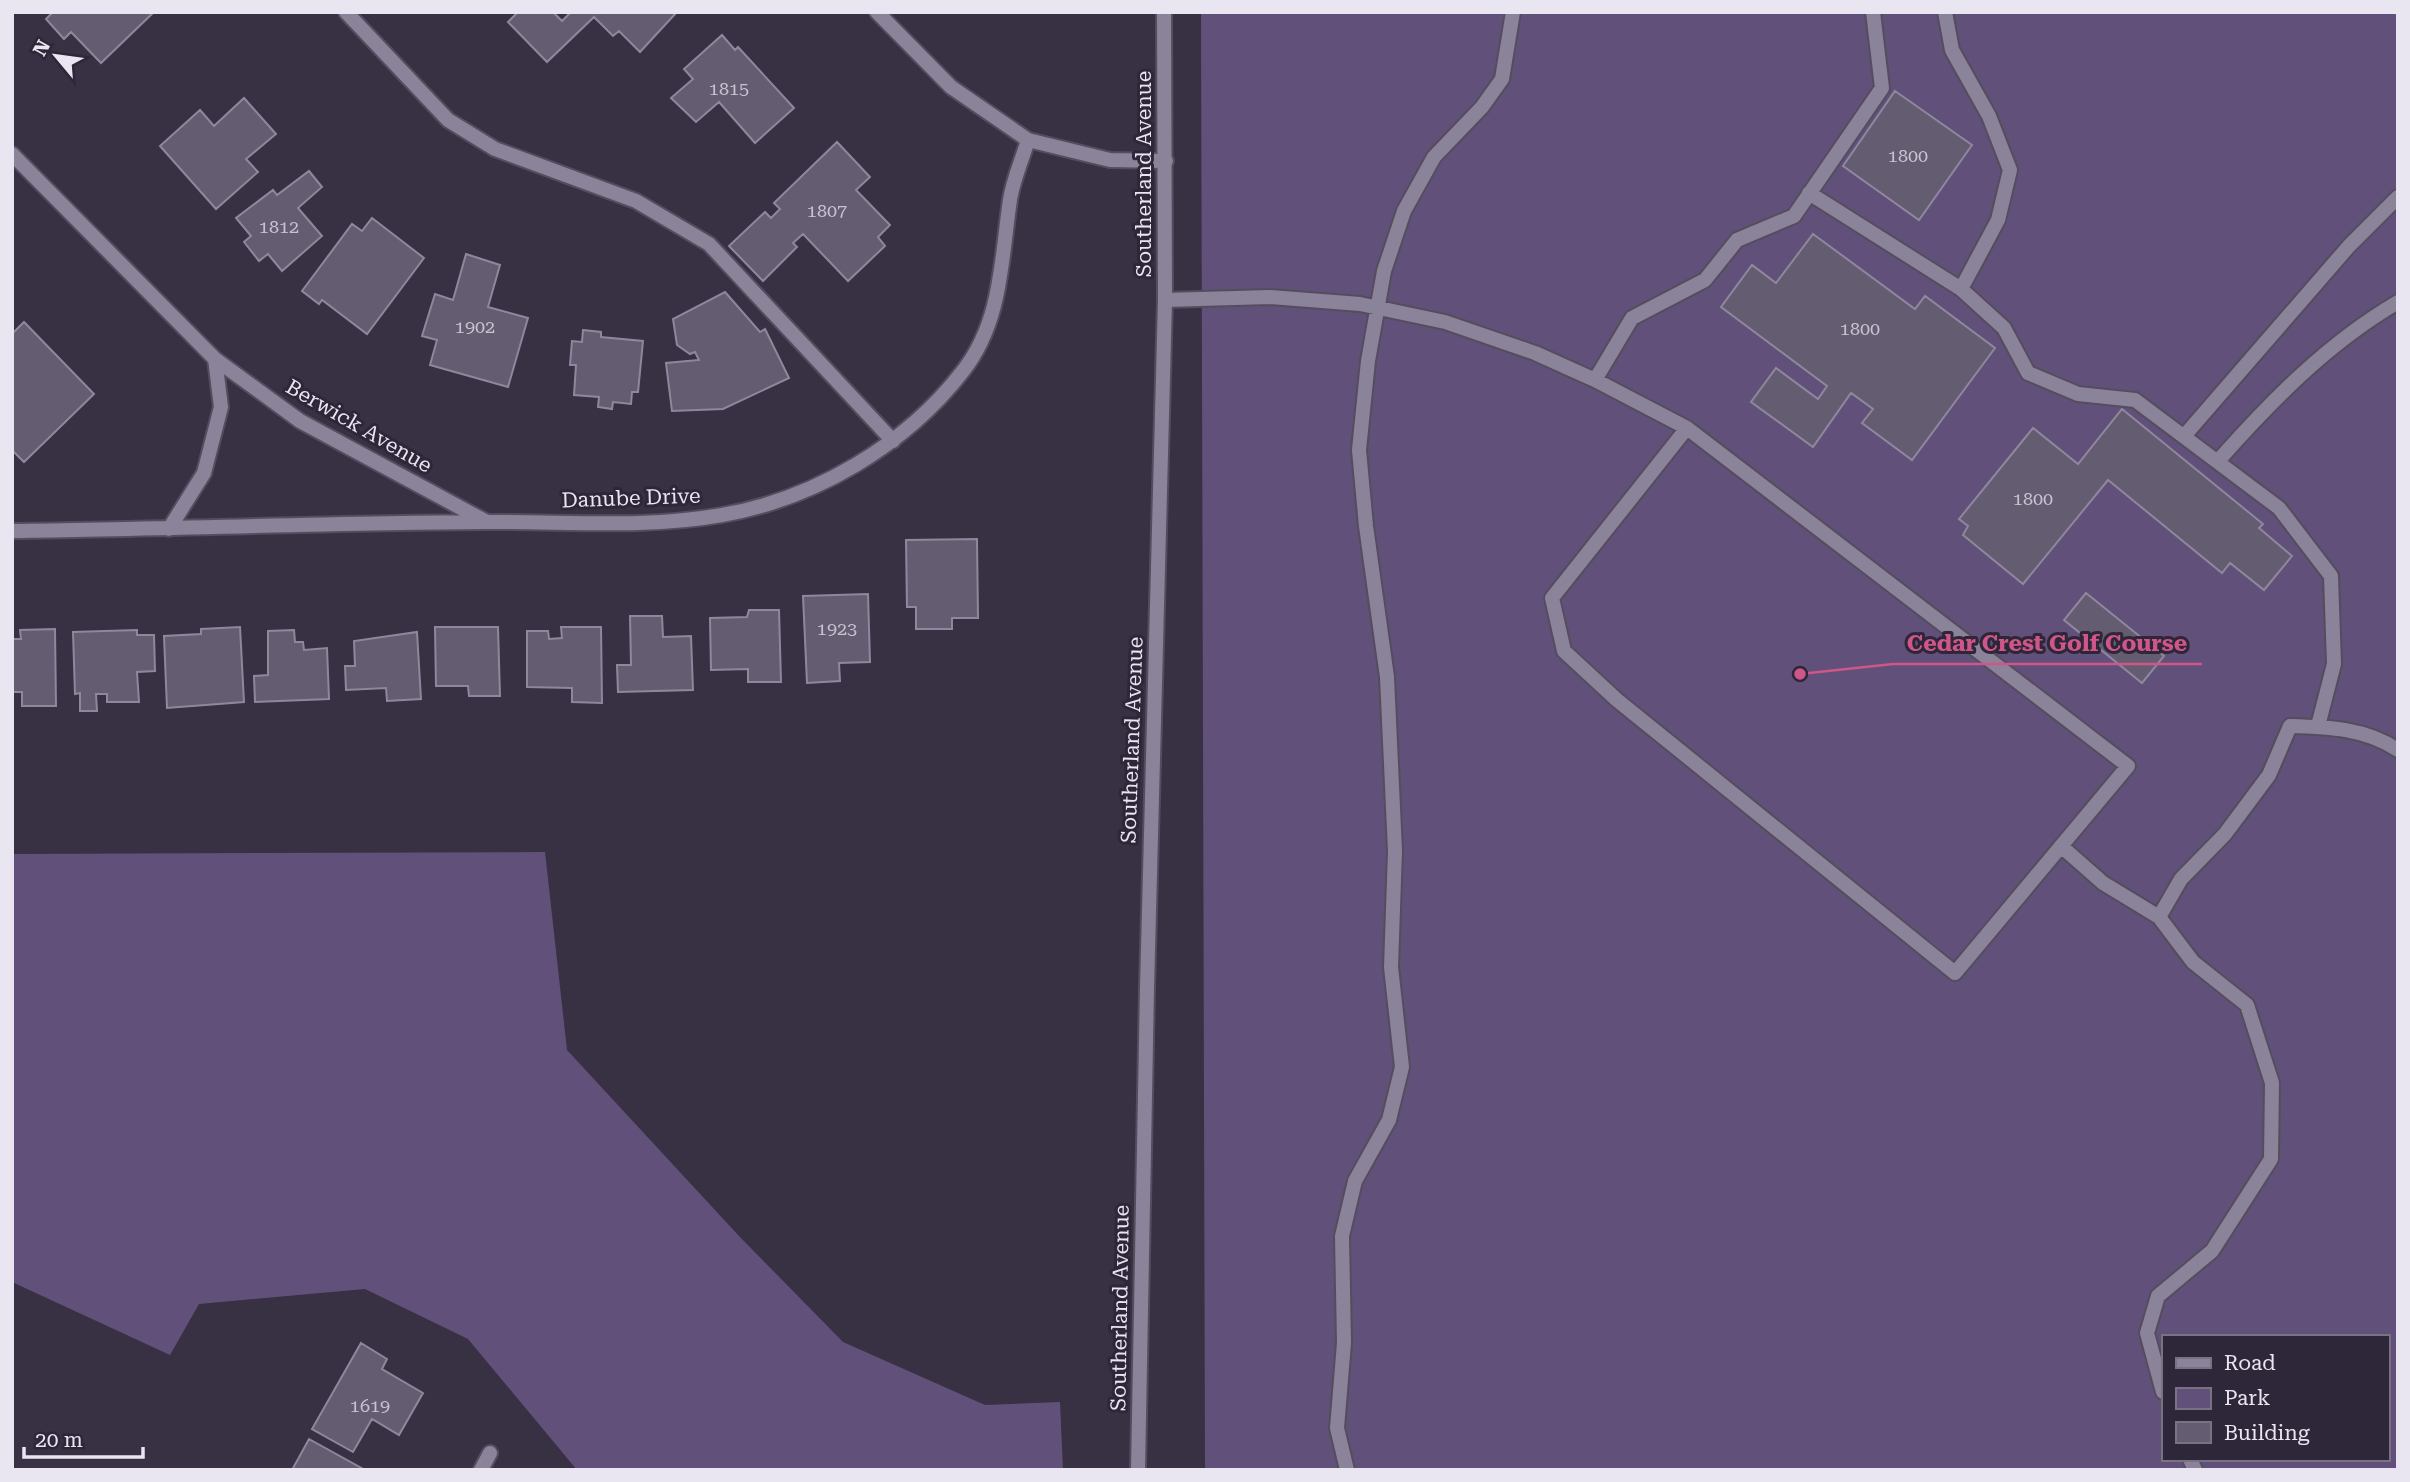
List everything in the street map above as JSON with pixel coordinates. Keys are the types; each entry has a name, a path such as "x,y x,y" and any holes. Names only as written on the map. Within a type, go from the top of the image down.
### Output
{"street":[{"path":"346,12 448,120 495,149 636,201 709,244 893,441"},
{"path":"877,12 951,87 1028,140 1110,160 1166,161"},
{"name":"Southerland Avenue","path":"1138,1470 1147,988 1165,300 1164,12"},
{"path":"1347,1470 1337,1428 1344,1343 1342,1236 1355,1181 1389,1120 1402,1067 1391,967 1395,851 1387,677 1366,526 1359,450 1368,361 1384,271 1404,211 1434,158 1482,107 1502,79 1513,12"},
{"path":"1595,380 1632,318 1705,280 1737,240 1794,216 1882,88 1873,12"},
{"path":"1945,12 1952,50 1989,116 2010,170 1998,220 1961,289"},
{"name":"Danube Drive","path":"12,531 486,522 614,524 722,515 782,498 841,473 893,441 927,411 964,370 989,325 1003,274 1010,197 1028,140"},
{"name":"Berwick Avenue","path":"12,154 215,359 300,421 486,522"},
{"path":"1809,193 1961,289 2004,328 2028,373 2078,394 2135,400 2186,435 2279,508 2330,576 2334,664 2318,726"},
{"path":"2186,435 2349,246 2398,197"},
{"path":"1165,300 1270,297 1379,308 1445,322 1535,353 1595,380 1687,428 2128,766 1955,973 1617,700 1564,651 1552,598 1687,428"},
{"path":"2218,461 2276,396 2375,316 2398,302"},
{"path":"169,529 204,473 221,407 215,359"},
{"path":"2159,917 2181,878 2225,834 2269,775 2290,726 2318,726 2378,737 2398,750"},
{"path":"2061,846 2103,883 2159,917 2193,962 2247,1005 2272,1083 2271,1159 2212,1251 2158,1296 2147,1333 2162,1388"},
{"path":"481,1470 490,1452"}],"green space":[{"path":"1201,12 2398,12 2398,1470 1205,1470"},
{"path":"545,852 567,1050 739,1236 843,1342 985,1405 1060,1402 1063,1470 577,1470 468,1339 365,1289 199,1304 170,1355 12,1282 12,854"}],"building":[{"path":"53,12 154,12 101,63 71,32 64,39 46,19"},
{"path":"518,12 553,12 562,21 571,12 677,12 640,52 619,31 613,36 594,17 547,62 508,22"},
{"path":"722,35 735,50 738,47 794,108 755,143 719,102 696,122 671,98 693,79 684,69"},
{"path":"1895,91 1972,145 1919,220 1843,166"},
{"path":"244,98 276,134 246,159 258,172 216,209 160,146 200,110 214,126"},
{"path":"837,142 870,177 856,190 890,225 878,237 885,246 848,281 803,234 793,243 797,247 763,281 729,246 765,212 771,218 780,209 774,203"},
{"path":"309,171 322,187 298,208 322,236 282,271 268,254 259,261 244,242 251,236 236,218 273,190 277,195"},
{"path":"372,218 424,258 367,334 322,300 319,304 302,291 352,224 362,231"},
{"path":"1813,234 1915,309 1925,296 1995,348 1912,460 1862,423 1873,409 1851,393 1813,447 1751,402 1776,368 1818,399 1827,386 1721,307 1752,265 1776,283"},
{"path":"466,254 500,265 488,307 528,318 508,387 430,365 437,340 422,336 435,294 453,300"},
{"path":"725,292 760,332 765,329 789,378 723,409 672,411 666,363 699,360 695,352 690,354 677,345 673,319"},
{"path":"24,322 94,394 24,462 12,450 12,334"},
{"path":"583,330 601,332 601,337 643,341 638,392 632,392 631,404 613,402 612,409 598,407 599,397 574,395 576,365 570,365 572,341 582,342"},
{"path":"2122,409 2263,524 2259,528 2292,556 2264,590 2230,563 2222,573 2108,480 2023,584 1963,535 1968,526 1959,519 2033,428 2078,464"},
{"path":"977,539 978,618 952,618 952,629 916,629 916,607 907,607 906,540"},
{"path":"2086,593 2164,656 2142,683 2064,620"},
{"path":"868,594 870,662 839,663 840,681 807,683 803,596"},
{"path":"749,610 779,610 781,682 748,682 748,669 711,670 710,618 747,617"},
{"path":"630,616 662,616 663,637 691,636 693,690 618,692 617,665 631,665"},
{"path":"240,627 244,702 167,708 164,636 201,634 201,629"},
{"path":"435,627 498,627 500,696 469,696 468,686 436,686"},
{"path":"561,627 601,627 602,703 572,702 572,688 527,687 527,631 548,631 549,639 562,638"},
{"path":"55,629 56,706 22,706 22,692 12,692 12,639 21,639 20,630"},
{"path":"137,630 137,635 154,635 155,671 137,672 139,702 107,702 107,694 96,694 97,711 80,711 80,693 75,694 73,632"},
{"path":"294,630 295,642 303,642 304,650 327,648 329,699 255,702 254,676 268,675 268,631"},
{"path":"417,632 421,699 387,701 386,688 346,690 345,666 355,666 354,641"},
{"path":"361,1343 387,1359 382,1369 423,1393 399,1435 372,1419 353,1452 312,1429"},
{"path":"309,1439 365,1470 292,1470"}],"place":[{"name":"Cedar Crest Golf Course","path":"1800,674"}]}
